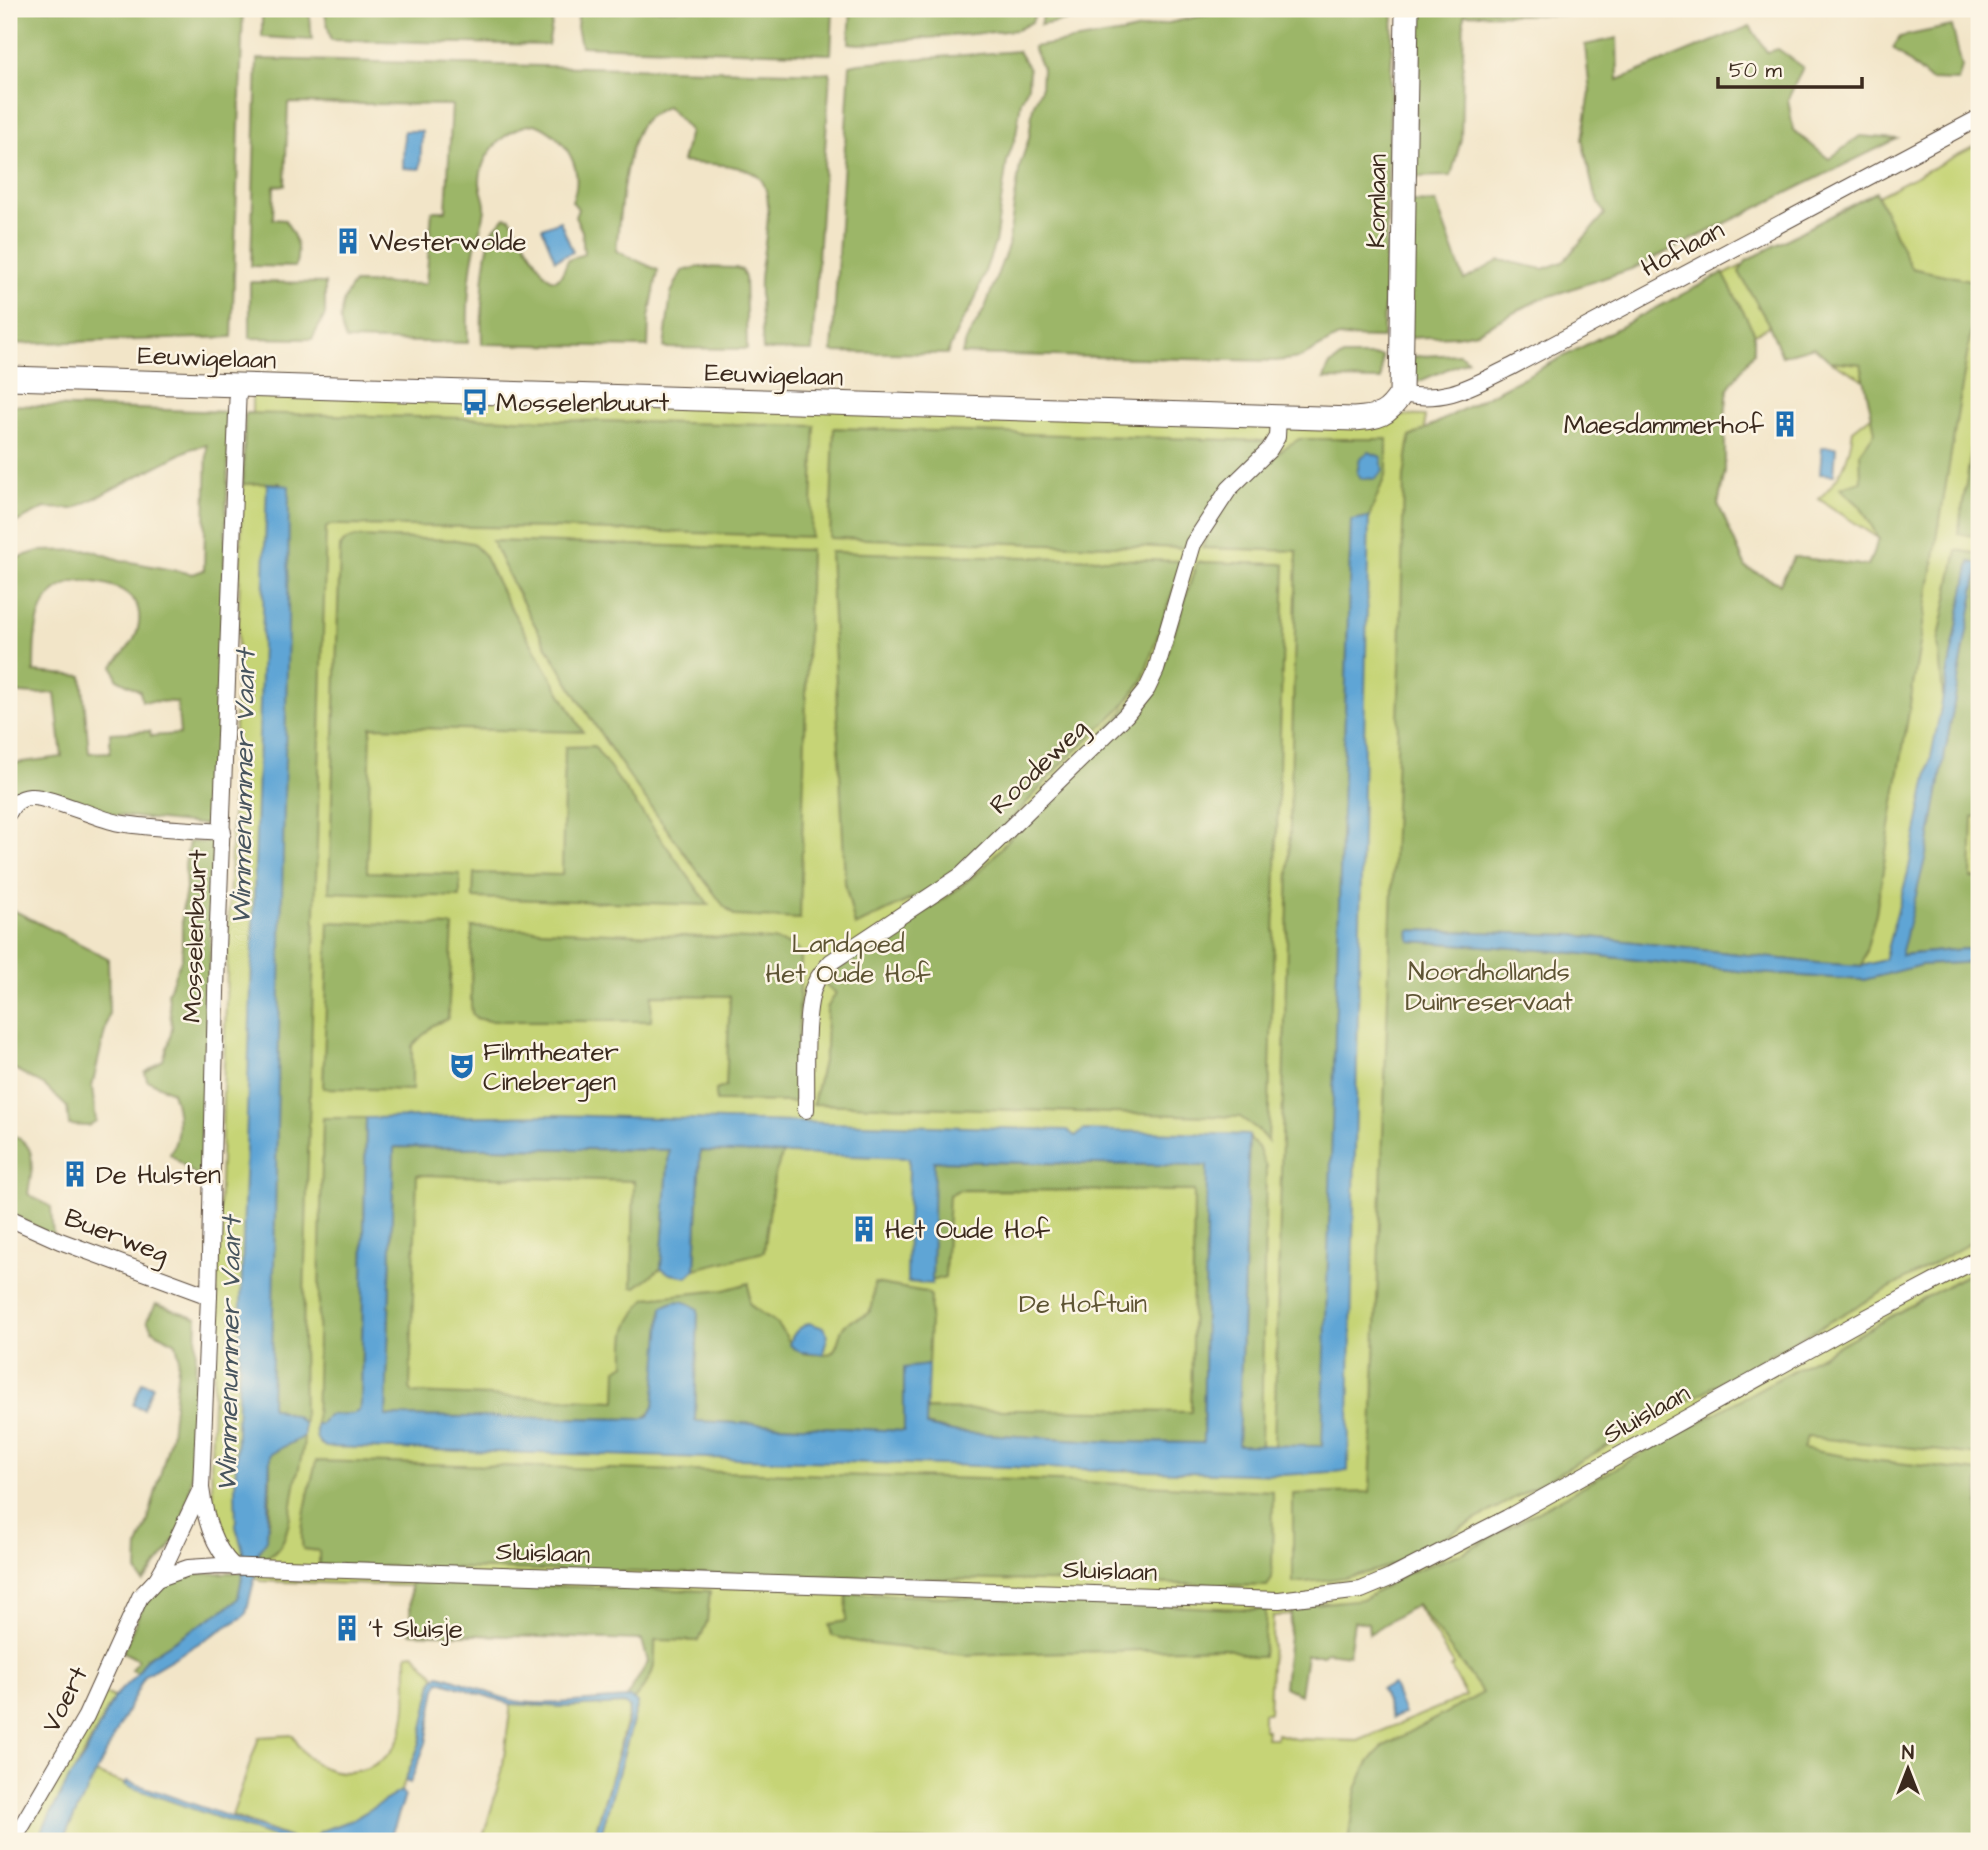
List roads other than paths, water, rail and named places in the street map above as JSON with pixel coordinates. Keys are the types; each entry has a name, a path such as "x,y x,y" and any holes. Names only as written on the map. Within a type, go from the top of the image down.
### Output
{"main road":[{"name":"Komlaan","path":"1401,394 1407,9"},
{"name":"Eeuwigelaan","path":"9,379 1354,419 1378,417 1393,408 1401,394"}],"street":[{"name":"Hoflaan","path":"1401,394 1419,398 1449,396 1511,367 1979,117"},
{"name":"Mosselenbuurt","path":"234,1566 214,1539 205,1514 201,1488 238,386"},
{"name":"Roodeweg","path":"806,1110 809,1003 815,983 831,962 962,875 1126,715 1147,689 1156,670 1193,544 1229,489 1269,450 1277,437 1278,415"},
{"path":"9,812 21,799 37,797 90,816 120,823 223,832"},
{"name":"Buerweg","path":"9,1218 60,1241 209,1296"},
{"name":"Sluislaan","path":"157,1579 188,1568 234,1566 1279,1600 1361,1590 1496,1524 1979,1258"},
{"name":"Mosselenbuurt","path":"157,1579 201,1488"},
{"name":"Voert","path":"13,1841 86,1716 140,1597 157,1579"}],"water":[{"path":"404,131 422,131 420,169 403,168"},
{"path":"560,221 573,252 555,260 542,228"},
{"path":"1822,447 1836,447 1834,475 1820,474"},
{"path":"1369,452 1381,457 1383,471 1375,479 1361,478 1357,473 1360,458"},
{"path":"267,483 289,486 271,1404 272,1408 295,1416 304,1424 304,1436 270,1455 267,1540 257,1559 243,1559 236,1527 235,1490"},
{"path":"1369,517 1348,1471 1283,1475 326,1447 320,1443 316,1435 316,1424 321,1424 328,1415 359,1411 361,1404 366,1118 557,1115 1067,1130 1075,1136 1084,1130 1249,1135 1238,1445 1322,1446 1351,520","holes":["394,1147 669,1150 661,1268 670,1274 687,1277 695,1269 700,1151 909,1158 907,1282 932,1284 934,1161 1207,1166 1203,1443 1115,1442 953,1432 926,1426 928,1365 904,1368 904,1431 695,1421 698,1309 680,1301 662,1307 654,1406 649,1416 641,1419 386,1416"]},
{"path":"1970,562 1979,564 1929,843 1901,955 1979,950 1979,962 1921,965 1864,980 1756,973 1555,951 1410,941 1409,930 1574,935 1817,963 1862,966 1884,960 1908,872"},
{"path":"809,1323 824,1328 828,1335 823,1354 800,1352 790,1345 796,1331"},
{"path":"142,1382 153,1386 143,1409 133,1405"},
{"path":"243,1572 256,1573 243,1617 145,1675 62,1841 36,1841 70,1777 84,1757 114,1697 138,1673 146,1659 234,1603 238,1598"},
{"path":"439,1675 497,1696 530,1703 630,1698 638,1703 599,1841 593,1841 630,1708 624,1704 565,1707 511,1704 440,1681 436,1688 426,1743 410,1783 405,1781 420,1743 432,1685"},
{"path":"1393,1685 1404,1714 1392,1718 1381,1689"},
{"path":"127,1781 293,1841 284,1841 125,1785"},
{"path":"401,1791 405,1796 389,1841 310,1841 321,1831 354,1819"}],"place":[{"name":"Westerwolde","path":"348,241"},
{"name":"Mosselenbuurt","path":"475,402"},
{"name":"Maesdammerhof","path":"1785,424"},
{"name":"Filmtheater Cinebergen","path":"462,1066"},
{"name":"De Hulsten","path":"75,1174"},
{"name":"Het Oude Hof","path":"864,1229"},
{"name":"'t Sluisje","path":"347,1628"}],"water label":[{"name":"Wimmenummer Vaart","path":"242,787"},
{"name":"Wimmenummer Vaart","path":"228,1354"}],"park label":[{"name":"Landgoed Het Oude Hof","path":"848,958"},
{"name":"Noordhollands Duinreservaat","path":"1489,986"},
{"name":"De Hoftuin","path":"1083,1303"}]}
